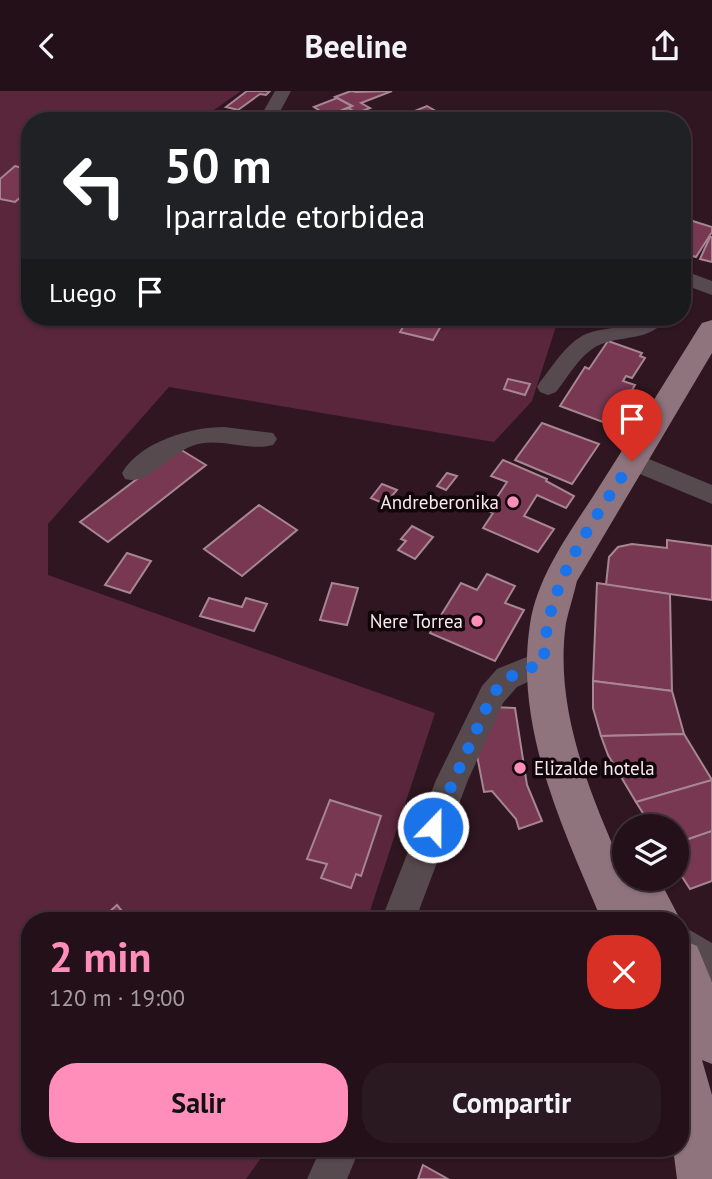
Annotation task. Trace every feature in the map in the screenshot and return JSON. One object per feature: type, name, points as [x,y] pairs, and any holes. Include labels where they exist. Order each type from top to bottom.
[{"type":"main road","points":[[649,912],[576,804],[553,731],[544,662],[547,622],[560,579],[712,329]]},
{"type":"main road","points":[[553,731],[612,838]]},
{"type":"main road","points":[[641,891],[651,912]]},
{"type":"main road","points":[[689,990],[701,1032],[697,1136],[703,1179]]},
{"type":"street","points":[[272,112],[283,91]]},
{"type":"street","points":[[691,282],[712,289]]},
{"type":"street","points":[[548,387],[586,344],[634,333],[644,326]]},
{"type":"street","points":[[134,473],[164,450],[186,438],[230,436],[265,439]]},
{"type":"street","points":[[632,461],[712,495]]},
{"type":"street","points":[[401,912],[452,781],[492,695],[507,678],[544,662]]},
{"type":"street","points":[[689,947],[712,964]]},
{"type":"street","points":[[701,1032],[703,1072],[712,1115]]},
{"type":"street","points":[[327,1179],[337,1157]]},
{"type":"street","points":[[709,1179],[712,1171]]},
{"type":"shaded area","points":[[0,91],[241,91],[214,110],[219,112],[21,112],[21,326],[556,326],[532,401],[494,442],[169,387],[48,524],[48,575],[435,713],[370,912],[21,912],[21,1157],[262,1157],[246,1179],[0,1179]]},
{"type":"building","points":[[247,91],[270,91],[266,95],[260,94],[238,110],[226,107]]},
{"type":"building","points":[[351,91],[392,91],[361,103],[370,108],[360,112],[348,108],[352,106],[335,97]]},
{"type":"building","points":[[337,98],[352,106],[338,112],[322,112],[314,107]]},
{"type":"building","points":[[427,106],[437,112],[412,112]]},
{"type":"building","points":[[348,108],[354,112],[338,112]]},
{"type":"building","points":[[15,166],[21,168],[21,197],[15,202],[0,199],[0,179]]},
{"type":"building","points":[[691,220],[712,227],[712,232],[696,257],[691,256]]},
{"type":"building","points":[[712,237],[712,262],[700,259]]},
{"type":"building","points":[[404,326],[441,326],[433,340],[400,332]]},
{"type":"building","points":[[608,341],[642,353],[640,356],[645,358],[632,378],[626,376],[623,381],[635,385],[611,425],[560,406],[585,367],[589,369]]},
{"type":"building","points":[[508,379],[530,384],[525,395],[504,389]]},
{"type":"building","points":[[542,423],[599,444],[572,484],[515,460]]},
{"type":"building","points":[[178,448],[206,465],[108,542],[80,522]]},
{"type":"building","name":"Andreberonika","points":[[503,460],[547,479],[546,481],[574,496],[566,508],[537,495],[524,516],[554,529],[538,552],[483,528],[493,513],[488,511],[507,482],[491,476]]},
{"type":"building","points":[[447,473],[457,476],[446,490],[437,486]]},
{"type":"building","points":[[382,484],[397,490],[385,504],[371,498]]},
{"type":"building","points":[[259,505],[297,530],[242,576],[204,549]]},
{"type":"building","points":[[412,526],[433,537],[415,559],[398,550],[406,541],[401,539]]},
{"type":"building","points":[[667,540],[712,546],[712,600],[606,585],[609,557],[618,547],[632,544],[667,548]]},
{"type":"building","points":[[127,553],[151,561],[130,593],[105,585]]},
{"type":"building","name":"Nere Torrea","points":[[487,574],[515,586],[505,603],[524,610],[495,661],[430,633],[461,583],[477,590]]},
{"type":"building","points":[[332,583],[358,588],[347,625],[320,620]]},
{"type":"building","points":[[597,583],[670,594],[672,691],[593,681]]},
{"type":"building","points":[[209,598],[242,607],[246,598],[267,604],[254,631],[200,616]]},
{"type":"building","points":[[593,681],[672,691],[684,734],[601,736],[593,708]]},
{"type":"building","points":[[493,707],[515,708],[527,785],[542,821],[519,829],[516,819],[492,791],[484,792],[475,745]]},
{"type":"building","points":[[684,734],[712,780],[636,802],[608,755],[601,736]]},
{"type":"building","points":[[712,780],[712,831],[689,839],[689,814],[644,814],[636,802]]},
{"type":"building","points":[[330,800],[381,816],[361,876],[356,874],[351,888],[321,878],[327,864],[307,859]]},
{"type":"building","points":[[712,831],[712,881],[690,889],[689,887],[689,839]]},
{"type":"building","points":[[117,905],[123,912],[109,912]]},
{"type":"building","points":[[423,1165],[448,1179],[418,1179]]},
{"type":"place","name":"Andreberonika","points":[[513,502]]},
{"type":"place","name":"Nere Torrea","points":[[477,621]]},
{"type":"place","name":"Elizalde hotela","points":[[520,768]]},
{"type":"route","points":[[433,827],[492,695],[507,678],[544,662],[547,622],[560,579],[632,461]]}]
